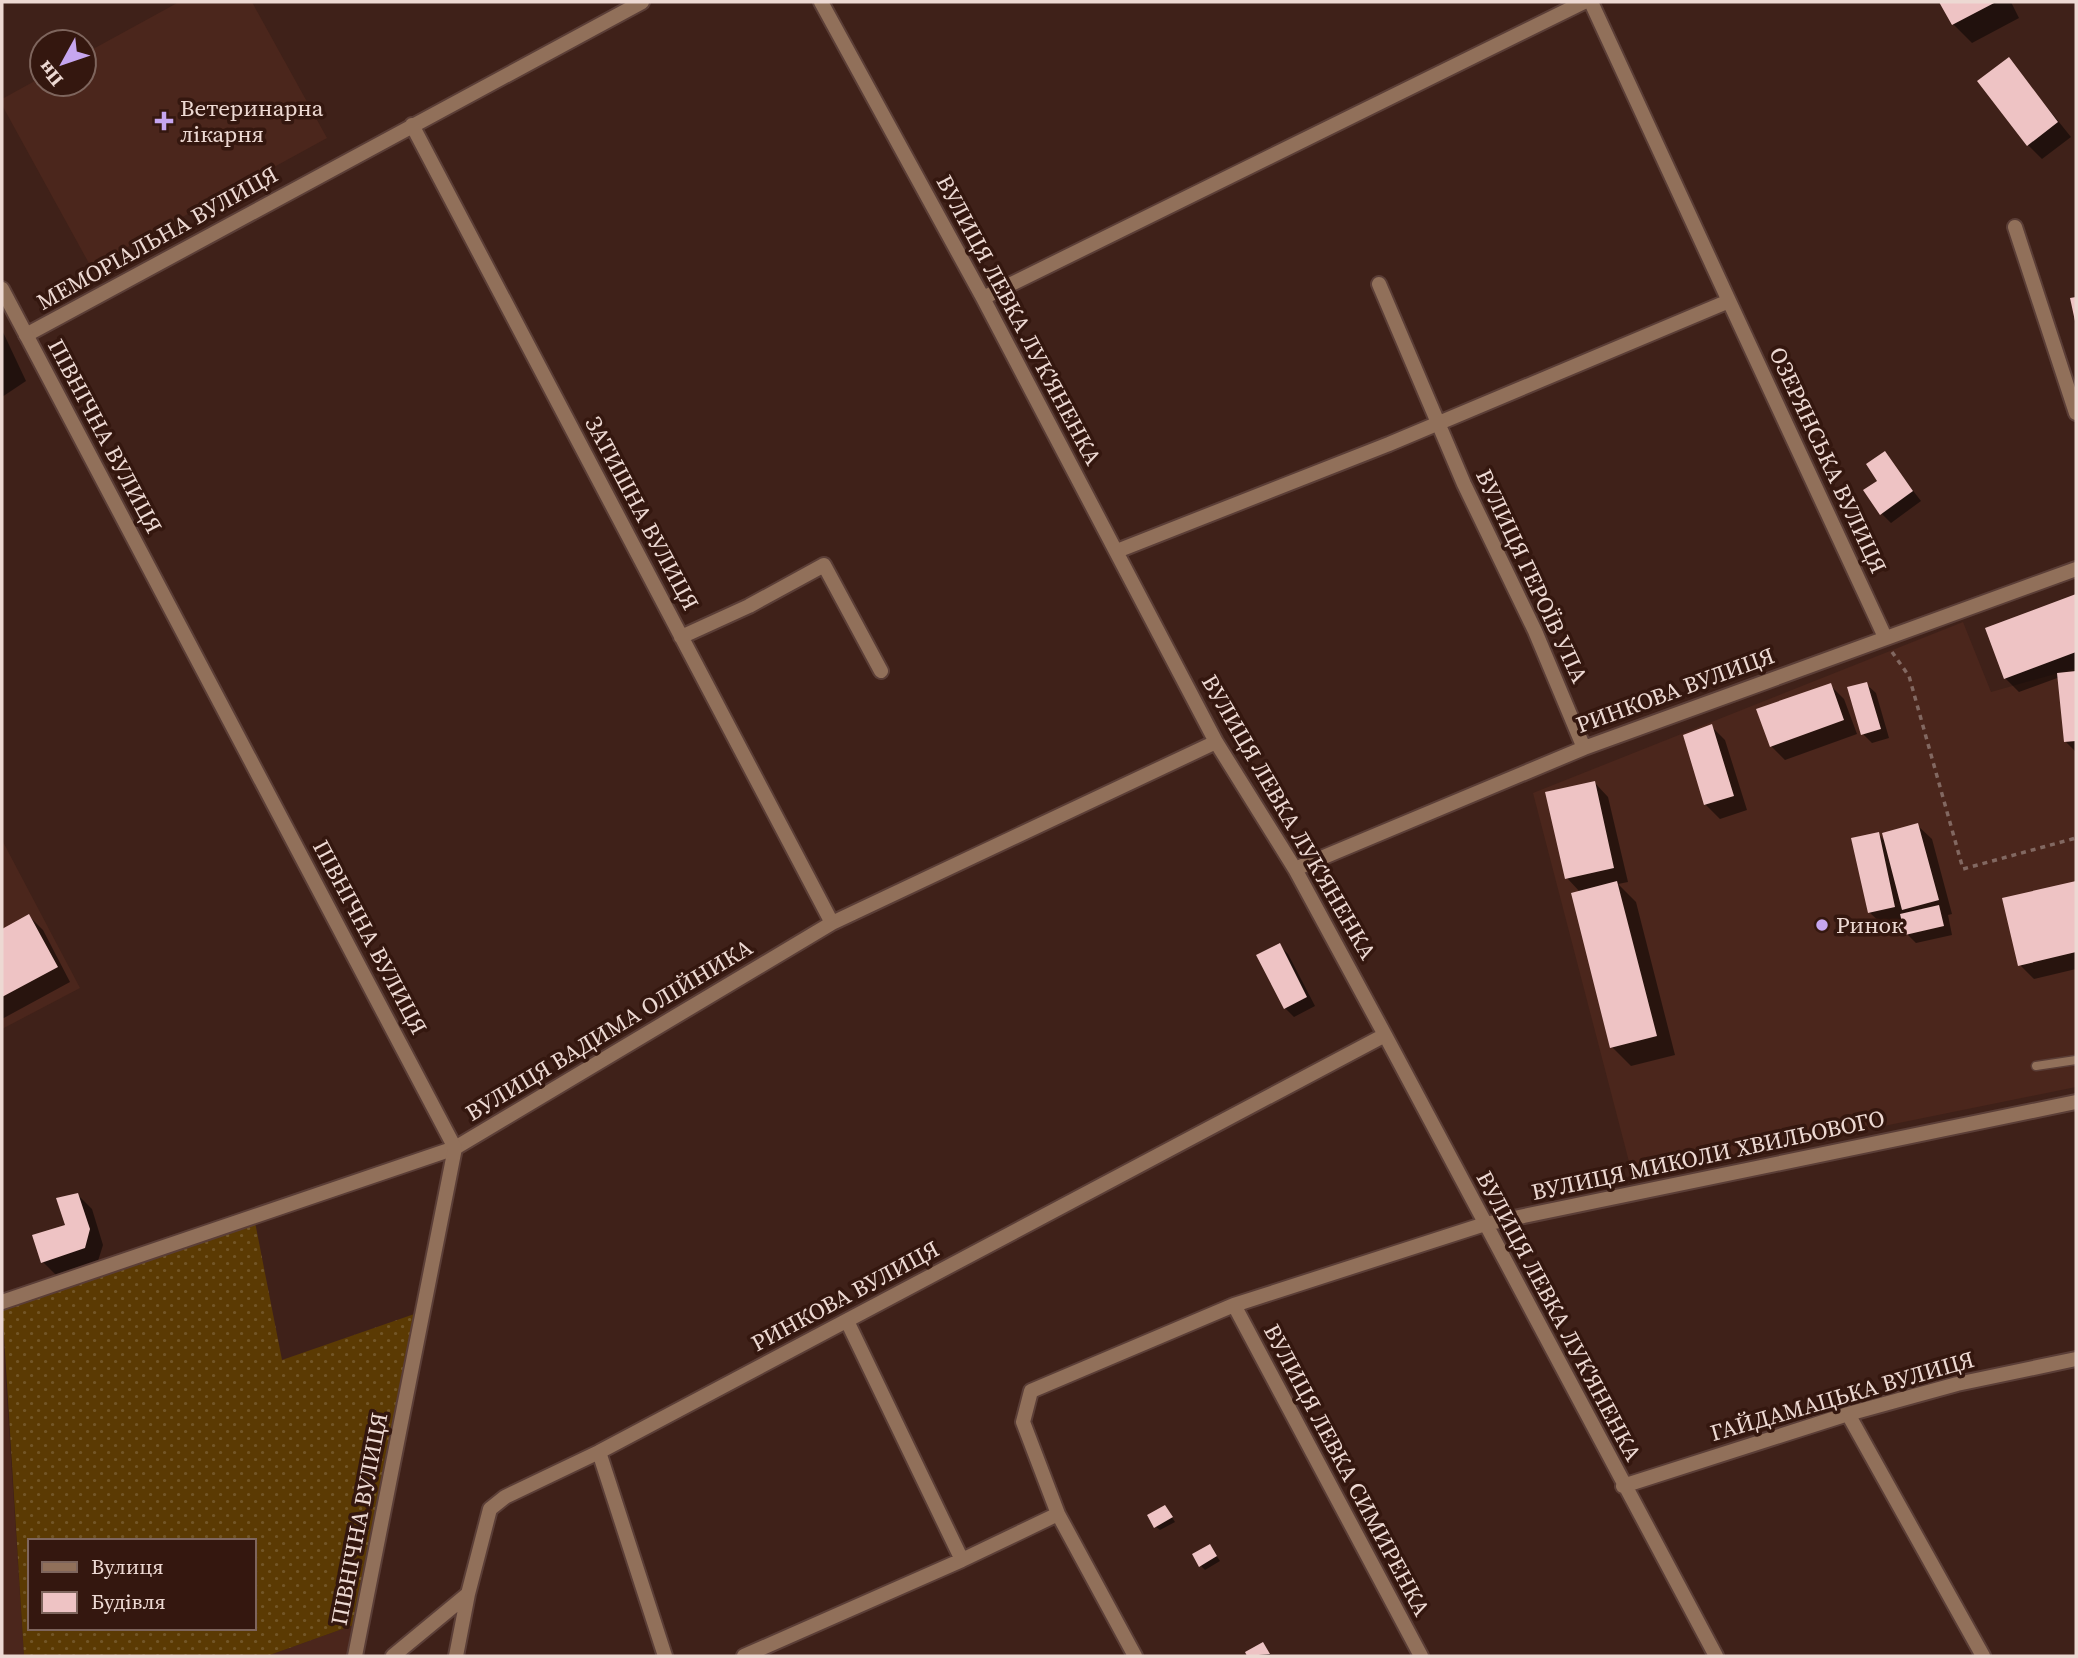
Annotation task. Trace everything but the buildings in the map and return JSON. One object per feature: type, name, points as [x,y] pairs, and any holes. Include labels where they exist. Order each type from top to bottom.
[{"type":"street","name":"МЕМОРІАЛЬНА ВУЛИЦЯ","points":[[26,335],[642,2]]},
{"type":"street","name":"ВУЛИЦЯ ЛЕВКА ЛУК'ЯНЕНКА","points":[[821,2],[1117,551],[1216,742],[1294,869],[1385,1035],[1623,1486],[1716,1656]]},
{"type":"street","points":[[982,299],[1584,2]]},
{"type":"street","name":"ОЗЕРЯНСЬКА ВУЛИЦЯ","points":[[1591,2],[1885,637]]},
{"type":"street","name":"ЗАТИШНА ВУЛИЦЯ","points":[[412,125],[832,923]]},
{"type":"street","points":[[2015,227],[2076,413]]},
{"type":"street","name":"ВУЛИЦЯ ГЕРОЇВ УПА","points":[[1379,284],[1464,484],[1535,631],[1584,748]]},
{"type":"street","name":"ПІВНІЧНА ВУЛИЦЯ","points":[[2,289],[455,1148],[355,1656]]},
{"type":"street","points":[[1117,551],[1440,423],[1729,301]]},
{"type":"street","points":[[681,637],[749,606],[824,565],[881,671]]},
{"type":"street","name":"РИНКОВА ВУЛИЦЯ","points":[[1294,869],[1584,748],[2076,569]]},
{"type":"street","name":"ВУЛИЦЯ ВАДИМА ОЛІЙНИКА","points":[[2,1302],[455,1148],[832,923],[1216,742]]},
{"type":"street","name":"РИНКОВА ВУЛИЦЯ","points":[[456,1656],[468,1594],[490,1509],[505,1497],[599,1452],[1385,1035]]},
{"type":"street","name":"ВУЛИЦЯ МИКОЛИ ХВИЛЬОВОГО","points":[[1058,1514],[1023,1422],[1031,1391],[1234,1305],[1485,1224],[2076,1102]]},
{"type":"street","name":"ВУЛИЦЯ ЛЕВКА СИМИРЕНКА","points":[[1234,1305],[1421,1656]]},
{"type":"street","points":[[847,1321],[962,1560]]},
{"type":"street","name":"ГАЙДАМАЦЬКА ВУЛИЦЯ","points":[[1623,1486],[1848,1414],[1957,1384],[2076,1359]]},
{"type":"street","points":[[1848,1414],[1983,1656]]},
{"type":"street","points":[[599,1452],[665,1656]]},
{"type":"street","points":[[744,1656],[962,1560],[1058,1514],[1135,1656]]},
{"type":"street","points":[[393,1656],[468,1594]]},
{"type":"lane","points":[[2036,1066],[2076,1060]]},
{"type":"path","points":[[1885,637],[1909,676],[1963,869],[2076,838]]},
{"type":"shaded area","name":"Ветеринарна лікарня","points":[[179,2],[252,2],[327,138],[91,267],[2,105],[2,99],[28,85],[28,98],[98,98],[98,46]]},
{"type":"shaded area","name":"Ринок","points":[[1963,622],[1991,692],[2076,668],[2076,1087],[1633,1177],[1533,793]]},
{"type":"shaded area","points":[[2,840],[80,988],[2,1029]]},
{"type":"shaded area","points":[[254,1217],[282,1360],[423,1311],[362,1622],[267,1656],[24,1656],[2,1304]]},
{"type":"shaded area","points":[[2,1322],[24,1656],[2,1656]]},
{"type":"shaded area","points":[[362,1622],[355,1656],[267,1656]]},
{"type":"place","name":"Ветеринарна лікарня","points":[[164,121]]},
{"type":"place","name":"Ринок","points":[[1822,925]]}]
